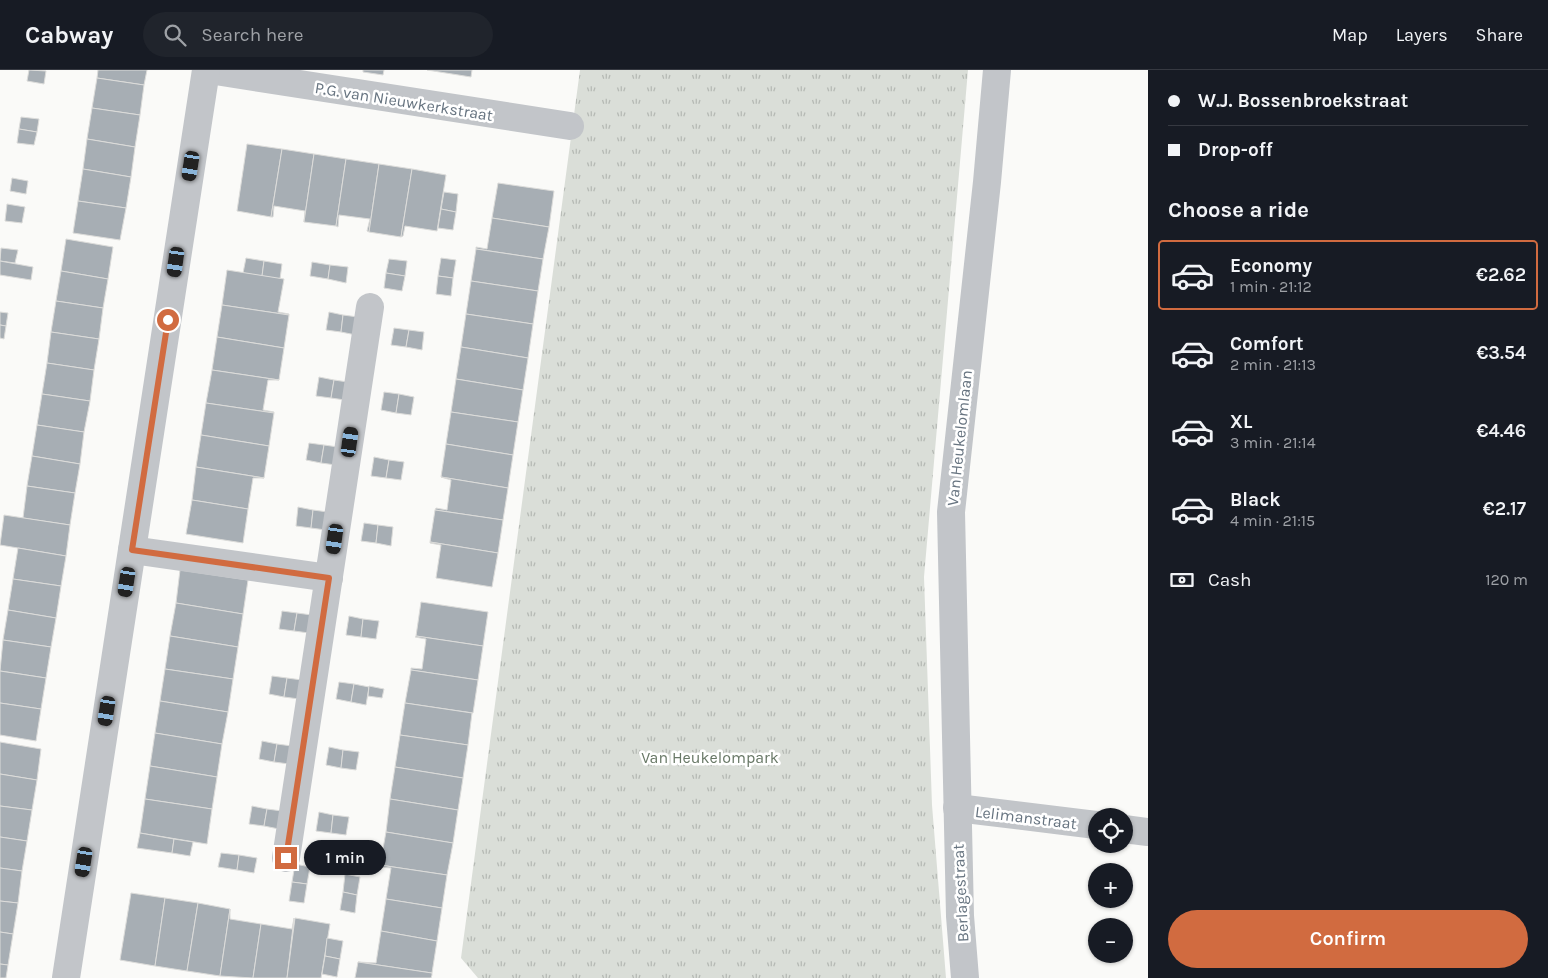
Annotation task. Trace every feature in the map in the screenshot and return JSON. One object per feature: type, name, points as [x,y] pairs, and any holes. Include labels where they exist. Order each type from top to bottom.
[{"type":"street","name":"P.G. van Nieuwkerkstraat","points":[[207,70],[570,126]]},
{"type":"street","points":[[66,978],[207,70]]},
{"type":"street","name":"Van Heukelomlaan","points":[[956,808],[951,512],[986,192],[997,70]]},
{"type":"street","points":[[286,858],[370,307]]},
{"type":"street","points":[[132,550],[329,578]]},
{"type":"street","name":"Lelimanstraat","points":[[956,808],[1088,825]]},
{"type":"street","name":"Berlagestraat","points":[[956,808],[960,916],[965,978]]},
{"type":"street","points":[[1133,830],[1148,832]]},
{"type":"green space","name":"Van Heukelompark","points":[[580,70],[968,70],[924,577],[932,805],[946,978],[478,978],[461,958]]},
{"type":"building","points":[[29,70],[46,71],[44,84],[27,81]]},
{"type":"building","points":[[98,70],[147,70],[144,85],[97,78]]},
{"type":"building","points":[[363,70],[384,70],[383,75],[363,72]]},
{"type":"building","points":[[427,70],[472,70],[471,77]]},
{"type":"building","points":[[97,78],[144,85],[140,115],[92,108]]},
{"type":"building","points":[[92,108],[140,115],[135,147],[87,139]]},
{"type":"building","points":[[21,117],[39,119],[37,132],[19,129]]},
{"type":"building","points":[[19,129],[37,132],[34,145],[17,143]]},
{"type":"building","points":[[87,139],[135,147],[131,177],[83,169]]},
{"type":"building","points":[[247,144],[282,149],[271,217],[237,211]]},
{"type":"building","points":[[282,149],[314,154],[304,222],[305,211],[274,206],[273,217],[271,217]]},
{"type":"building","points":[[314,154],[346,159],[336,226],[304,222]]},
{"type":"building","points":[[346,159],[379,164],[369,232],[367,231],[370,219],[339,215],[338,227],[336,226]]},
{"type":"building","points":[[379,164],[412,169],[401,237],[369,232]]},
{"type":"building","points":[[83,169],[131,177],[126,208],[78,201]]},
{"type":"building","points":[[412,169],[446,175],[437,231],[405,226],[403,236],[401,237]]},
{"type":"building","points":[[12,178],[28,181],[26,194],[10,191]]},
{"type":"building","points":[[498,183],[554,191],[549,227],[492,218]]},
{"type":"building","points":[[444,192],[458,194],[456,212],[441,209]]},
{"type":"building","points":[[78,201],[126,208],[120,240],[73,233]]},
{"type":"building","points":[[7,204],[25,207],[22,223],[5,221]]},
{"type":"building","points":[[441,209],[456,212],[453,230],[438,228]]},
{"type":"building","points":[[492,218],[549,227],[543,259],[476,249],[476,247],[487,249]]},
{"type":"building","points":[[66,239],[113,247],[108,279],[61,271]]},
{"type":"building","points":[[1,248],[18,250],[15,263],[0,261]]},
{"type":"building","points":[[476,249],[543,259],[538,291],[471,281]]},
{"type":"building","points":[[246,258],[264,261],[262,276],[243,273]]},
{"type":"building","points":[[441,258],[456,260],[453,278],[438,276]]},
{"type":"building","points":[[389,259],[407,261],[405,276],[386,273]]},
{"type":"building","points":[[0,261],[33,267],[31,280],[0,275]]},
{"type":"building","points":[[264,261],[282,264],[280,279],[262,276]]},
{"type":"building","points":[[312,262],[330,265],[328,279],[310,276]]},
{"type":"building","points":[[330,265],[348,267],[346,283],[328,279]]},
{"type":"building","points":[[227,270],[284,279],[278,312],[289,315],[222,305]]},
{"type":"building","points":[[61,271],[108,279],[103,308],[56,301]]},
{"type":"building","points":[[386,273],[405,276],[402,291],[384,288]]},
{"type":"building","points":[[438,276],[453,278],[451,296],[436,294]]},
{"type":"building","points":[[471,281],[538,291],[533,324],[466,314]]},
{"type":"building","points":[[56,301],[103,308],[99,339],[51,332]]},
{"type":"building","points":[[222,305],[289,315],[284,348],[217,337]]},
{"type":"building","points":[[0,312],[8,313],[6,326],[0,325]]},
{"type":"building","points":[[329,312],[343,315],[341,332],[326,330]]},
{"type":"building","points":[[466,314],[533,324],[528,358],[461,347]]},
{"type":"building","points":[[343,315],[358,317],[356,335],[341,332]]},
{"type":"building","points":[[0,325],[6,326],[4,339],[0,338]]},
{"type":"building","points":[[394,328],[409,330],[406,347],[391,345]]},
{"type":"building","points":[[409,330],[424,332],[422,350],[406,347]]},
{"type":"building","points":[[51,332],[99,339],[94,370],[47,363]]},
{"type":"building","points":[[217,337],[284,348],[279,380],[212,370]]},
{"type":"building","points":[[461,347],[528,358],[523,390],[456,379]]},
{"type":"building","points":[[47,363],[94,370],[90,401],[42,394]]},
{"type":"building","points":[[212,370],[279,380],[268,380],[263,410],[274,413],[206,403]]},
{"type":"building","points":[[319,377],[334,380],[331,398],[316,396]]},
{"type":"building","points":[[456,379],[523,390],[518,422],[451,412]]},
{"type":"building","points":[[334,380],[348,382],[345,400],[331,398]]},
{"type":"building","points":[[384,392],[399,394],[396,413],[381,410]]},
{"type":"building","points":[[42,394],[90,401],[84,432],[37,425]]},
{"type":"building","points":[[399,394],[414,397],[411,415],[396,413]]},
{"type":"building","points":[[206,403],[274,413],[269,446],[201,435]]},
{"type":"building","points":[[451,412],[518,422],[513,455],[446,444]]},
{"type":"building","points":[[37,425],[84,432],[80,464],[32,456]]},
{"type":"building","points":[[201,435],[269,446],[264,478],[196,467]]},
{"type":"building","points":[[309,443],[324,445],[321,463],[306,460]]},
{"type":"building","points":[[446,444],[513,455],[508,488],[441,477]]},
{"type":"building","points":[[324,445],[338,447],[336,465],[321,463]]},
{"type":"building","points":[[32,456],[80,464],[75,493],[27,486]]},
{"type":"building","points":[[374,457],[389,460],[386,478],[371,476]]},
{"type":"building","points":[[389,460],[404,462],[401,480],[386,478]]},
{"type":"building","points":[[196,467],[264,478],[253,478],[248,509],[192,500]]},
{"type":"building","points":[[441,477],[508,488],[503,520],[435,510],[436,508],[447,510],[451,480]]},
{"type":"building","points":[[27,486],[75,493],[70,525],[23,518]]},
{"type":"building","points":[[192,500],[248,509],[243,543],[186,534]]},
{"type":"building","points":[[298,507],[313,510],[311,528],[296,526]]},
{"type":"building","points":[[313,510],[328,512],[326,530],[311,528]]},
{"type":"building","points":[[435,510],[503,520],[498,553],[430,542]]},
{"type":"building","points":[[4,515],[70,525],[66,556],[0,545]]},
{"type":"building","points":[[364,523],[378,525],[376,543],[361,541]]},
{"type":"building","points":[[378,525],[393,527],[391,546],[376,543]]},
{"type":"building","points":[[430,542],[498,553],[492,587],[436,578],[441,545]]},
{"type":"building","points":[[18,548],[66,556],[61,586],[13,579]]},
{"type":"building","points":[[180,570],[248,580],[243,614],[176,603]]},
{"type":"building","points":[[13,579],[61,586],[56,618],[8,610]]},
{"type":"building","points":[[421,602],[488,612],[483,646],[416,636]]},
{"type":"building","points":[[176,603],[243,614],[238,647],[170,636]]},
{"type":"building","points":[[8,610],[56,618],[51,647],[3,640]]},
{"type":"building","points":[[282,611],[297,613],[294,631],[279,629]]},
{"type":"building","points":[[297,613],[312,615],[309,633],[294,631]]},
{"type":"building","points":[[349,616],[363,619],[361,637],[346,635]]},
{"type":"building","points":[[363,619],[379,621],[376,639],[361,637]]},
{"type":"building","points":[[170,636],[238,647],[233,679],[165,669]]},
{"type":"building","points":[[416,636],[483,646],[478,680],[411,670],[411,668],[422,669],[426,639]]},
{"type":"building","points":[[3,640],[51,647],[46,678],[0,671]]},
{"type":"building","points":[[165,669],[233,679],[228,712],[160,701]]},
{"type":"building","points":[[411,670],[478,680],[473,713],[405,703]]},
{"type":"building","points":[[0,671],[46,678],[41,709],[0,703]]},
{"type":"building","points":[[272,676],[287,678],[284,697],[269,694]]},
{"type":"building","points":[[287,678],[302,680],[299,699],[284,697]]},
{"type":"building","points":[[339,682],[354,684],[351,702],[336,699]]},
{"type":"building","points":[[354,684],[369,687],[366,705],[351,702]]},
{"type":"building","points":[[369,686],[384,689],[382,698],[368,696]]},
{"type":"building","points":[[160,701],[228,712],[222,744],[155,733]]},
{"type":"building","points":[[0,703],[41,709],[36,741],[0,735]]},
{"type":"building","points":[[405,703],[472,713],[468,745],[400,735]]},
{"type":"building","points":[[155,733],[222,744],[217,777],[150,766]]},
{"type":"building","points":[[400,735],[468,745],[463,778],[395,767]]},
{"type":"building","points":[[262,741],[277,744],[274,762],[259,759]]},
{"type":"building","points":[[0,742],[41,749],[37,780],[0,774]]},
{"type":"building","points":[[277,744],[292,746],[289,764],[274,762]]},
{"type":"building","points":[[329,747],[343,750],[341,768],[326,765]]},
{"type":"building","points":[[343,750],[359,752],[356,770],[341,768]]},
{"type":"building","points":[[150,766],[217,777],[212,809],[145,799]]},
{"type":"building","points":[[395,767],[463,778],[458,810],[390,799]]},
{"type":"building","points":[[0,774],[37,780],[32,810],[0,806]]},
{"type":"building","points":[[145,799],[212,809],[207,844],[140,833]]},
{"type":"building","points":[[390,799],[458,810],[453,843],[386,832]]},
{"type":"building","points":[[0,806],[32,810],[27,841],[0,837]]},
{"type":"building","points":[[252,806],[267,809],[264,826],[249,824]]},
{"type":"building","points":[[267,809],[282,811],[279,829],[264,826]]},
{"type":"building","points":[[319,812],[333,815],[331,833],[316,831]]},
{"type":"building","points":[[333,815],[349,817],[346,835],[331,833]]},
{"type":"building","points":[[386,832],[453,843],[447,875],[380,865]]},
{"type":"building","points":[[140,833],[174,839],[172,853],[137,848]]},
{"type":"building","points":[[0,837],[27,841],[22,871],[0,868]]},
{"type":"building","points":[[174,839],[193,842],[190,856],[172,853]]},
{"type":"building","points":[[221,853],[239,855],[237,870],[218,867]]},
{"type":"building","points":[[239,855],[257,858],[254,873],[237,870]]},
{"type":"building","points":[[295,864],[310,867],[307,884],[292,882]]},
{"type":"building","points":[[380,865],[447,875],[442,908],[386,899],[391,868],[380,867]]},
{"type":"building","points":[[0,868],[22,871],[18,903],[0,901]]},
{"type":"building","points":[[345,874],[360,877],[357,895],[343,892]]},
{"type":"building","points":[[292,882],[307,884],[304,903],[289,901]]},
{"type":"building","points":[[343,892],[357,895],[355,913],[340,910]]},
{"type":"building","points":[[131,893],[165,898],[155,966],[120,960]]},
{"type":"building","points":[[165,898],[198,903],[187,971],[155,966]]},
{"type":"building","points":[[386,899],[442,908],[437,941],[381,931]]},
{"type":"building","points":[[0,901],[18,903],[13,934],[0,932]]},
{"type":"building","points":[[198,903],[230,909],[220,976],[187,971]]},
{"type":"building","points":[[230,909],[230,919],[261,924],[253,978],[220,976]]},
{"type":"building","points":[[294,918],[287,978],[253,978],[261,924],[292,929]]},
{"type":"building","points":[[295,918],[330,924],[321,978],[287,978]]},
{"type":"building","points":[[381,931],[437,941],[432,973],[358,962],[376,963]]},
{"type":"building","points":[[0,932],[13,934],[8,965],[0,964]]},
{"type":"building","points":[[327,938],[343,941],[340,959],[325,956]]},
{"type":"building","points":[[325,956],[340,959],[337,977],[322,974]]},
{"type":"building","points":[[358,962],[432,973],[432,975],[431,978],[355,978]]},
{"type":"building","points":[[0,964],[8,965],[6,978],[0,978]]},
{"type":"route","points":[[168,320],[132,550],[329,578],[286,858]]}]
